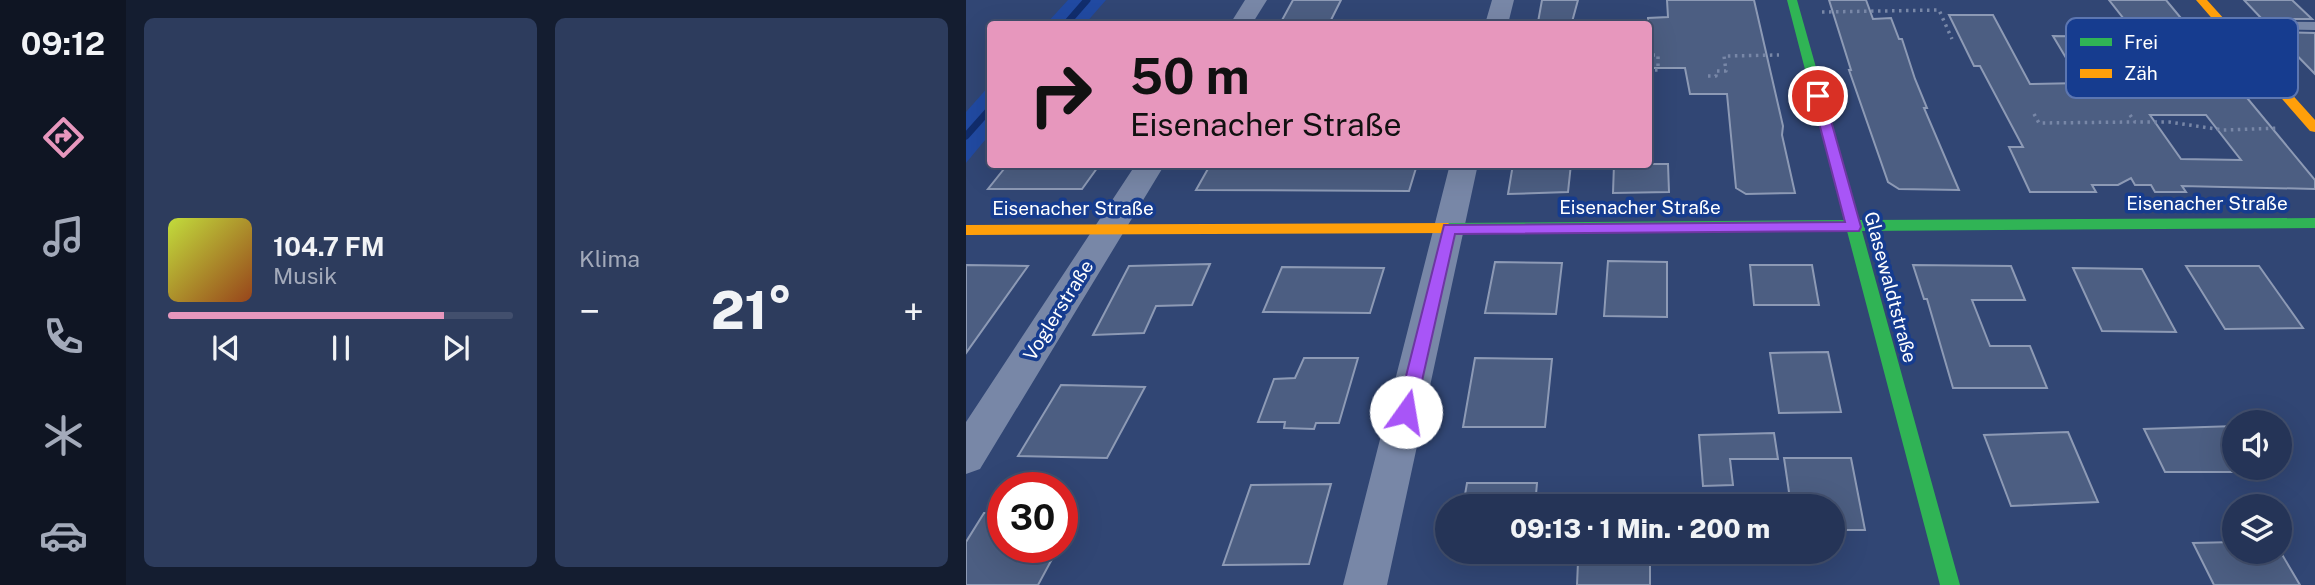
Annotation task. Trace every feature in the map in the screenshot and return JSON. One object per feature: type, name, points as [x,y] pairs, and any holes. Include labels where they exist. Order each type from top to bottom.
[{"type":"street","points":[[1243,21],[1256,0]]},
{"type":"street","points":[[1498,21],[1503,0]]},
{"type":"street","name":"Glasewaldtstraße","points":[[1792,0],[1950,585]]},
{"type":"street","points":[[2201,0],[2217,18]]},
{"type":"street","points":[[2288,98],[2315,128]]},
{"type":"street","name":"Voglerstraße","points":[[966,456],[1148,168]]},
{"type":"street","points":[[1365,585],[1463,168]]},
{"type":"street","name":"Eisenacher Straße","points":[[966,230],[2315,223]]},
{"type":"path","points":[[1821,12],[1939,10],[1952,39]]},
{"type":"path","points":[[1652,70],[1658,70],[1658,55],[1654,55]]},
{"type":"path","points":[[1708,76],[1716,76],[1716,71],[1728,71],[1724,56],[1787,55]]},
{"type":"path","points":[[2034,114],[2039,123],[2169,122],[2223,130],[2286,128]]},
{"type":"path","points":[[2130,115],[2135,122]]},
{"type":"shaded area","points":[[1068,0],[1106,0],[1088,21],[1049,21]]},
{"type":"shaded area","points":[[987,88],[987,138],[966,163],[966,112]]},
{"type":"building","points":[[1293,0],[1341,0],[1330,21],[1282,21]]},
{"type":"building","points":[[1542,0],[1578,0],[1572,21],[1538,21]]},
{"type":"building","points":[[1667,0],[1754,0],[1783,126],[1782,135],[1795,193],[1746,194],[1736,188],[1727,94],[1690,94],[1685,68],[1652,68],[1652,21],[1648,21],[1648,18],[1668,17]]},
{"type":"building","points":[[1829,0],[1866,0],[1873,19],[1891,18],[1899,39],[1902,39],[1927,108],[1924,108],[1959,190],[1899,189],[1888,182],[1849,70]]},
{"type":"building","points":[[2109,0],[2166,0],[2181,18],[2123,18]]},
{"type":"building","points":[[2244,0],[2292,0],[2312,19],[2298,18],[2261,18]]},
{"type":"building","points":[[1949,15],[1993,15],[2030,84],[2066,83],[2066,98],[2247,98],[2315,180],[2315,189],[2182,186],[2186,192],[2155,192],[2151,185],[2135,185],[2131,178],[2118,185],[2092,185],[2096,192],[2030,192],[2009,147],[2023,147],[1980,66],[1974,66]],"holes":[[[2150,115],[2206,115],[2241,160],[2181,159]]]},
{"type":"building","points":[[2298,33],[2315,33],[2315,74],[2298,57]]},
{"type":"building","points":[[2053,36],[2066,36],[2066,58]]},
{"type":"building","points":[[1652,164],[1668,164],[1669,192],[1613,193],[1614,168],[1652,168]]},
{"type":"building","points":[[1005,168],[1097,168],[1082,189],[988,189]]},
{"type":"building","points":[[1208,168],[1416,168],[1409,191],[1196,190]]},
{"type":"building","points":[[1512,168],[1571,168],[1568,192],[1508,194]]},
{"type":"building","points":[[1608,261],[1667,262],[1667,317],[1604,316]]},
{"type":"building","points":[[1495,262],[1562,263],[1556,314],[1485,313]]},
{"type":"building","points":[[1210,264],[1192,305],[1156,306],[1144,333],[1093,335],[1129,266]]},
{"type":"building","points":[[966,265],[1028,266],[966,353]]},
{"type":"building","points":[[1750,265],[1812,265],[1819,305],[1754,305]]},
{"type":"building","points":[[1913,265],[2011,266],[2025,300],[1972,300],[1990,346],[2030,346],[2047,388],[1953,388],[1927,299],[1924,299]]},
{"type":"building","points":[[2186,266],[2259,266],[2303,328],[2225,329]]},
{"type":"building","points":[[1282,267],[1384,268],[1370,313],[1263,312]]},
{"type":"building","points":[[2073,268],[2142,269],[2176,332],[2102,331]]},
{"type":"building","points":[[1828,352],[1841,412],[1779,413],[1770,353]]},
{"type":"building","points":[[1304,358],[1358,358],[1339,423],[1316,423],[1314,429],[1284,428],[1285,422],[1258,422],[1274,379],[1295,378]]},
{"type":"building","points":[[1475,358],[1552,359],[1545,427],[1463,427]]},
{"type":"building","points":[[1061,385],[1145,387],[1107,458],[1018,456]]},
{"type":"building","points":[[2222,426],[2222,472],[2165,472],[2144,429]]},
{"type":"building","points":[[2068,432],[2098,502],[2011,506],[1984,435]]},
{"type":"building","points":[[1774,433],[1778,459],[1730,459],[1733,485],[1703,486],[1699,435]]},
{"type":"building","points":[[1784,458],[1851,458],[1865,530],[1845,530],[1845,494],[1789,494]]},
{"type":"building","points":[[1467,483],[1537,483],[1536,494],[1465,494]]},
{"type":"building","points":[[1331,484],[1309,564],[1223,565],[1251,485]]},
{"type":"building","points":[[984,513],[987,513],[987,563],[1050,563],[1038,585],[966,585],[966,542]]},
{"type":"building","points":[[2222,542],[2222,564],[2288,564],[2300,585],[2214,585],[2193,543]]},
{"type":"building","points":[[1578,564],[1650,564],[1650,585],[1577,585]]},
{"type":"waterway","points":[[1069,21],[1087,0]]},
{"type":"waterway","points":[[966,136],[987,112]]},
{"type":"traffic: fast","points":[[1792,0],[1950,585]]},
{"type":"traffic: fast","points":[[1448,228],[2315,223]]},
{"type":"traffic: slow","points":[[2201,0],[2217,18]]},
{"type":"traffic: slow","points":[[2288,98],[2315,128]]},
{"type":"traffic: slow","points":[[966,230],[1448,228]]},
{"type":"route","points":[[1406,412],[1449,229],[1853,227],[1818,96]]}]
